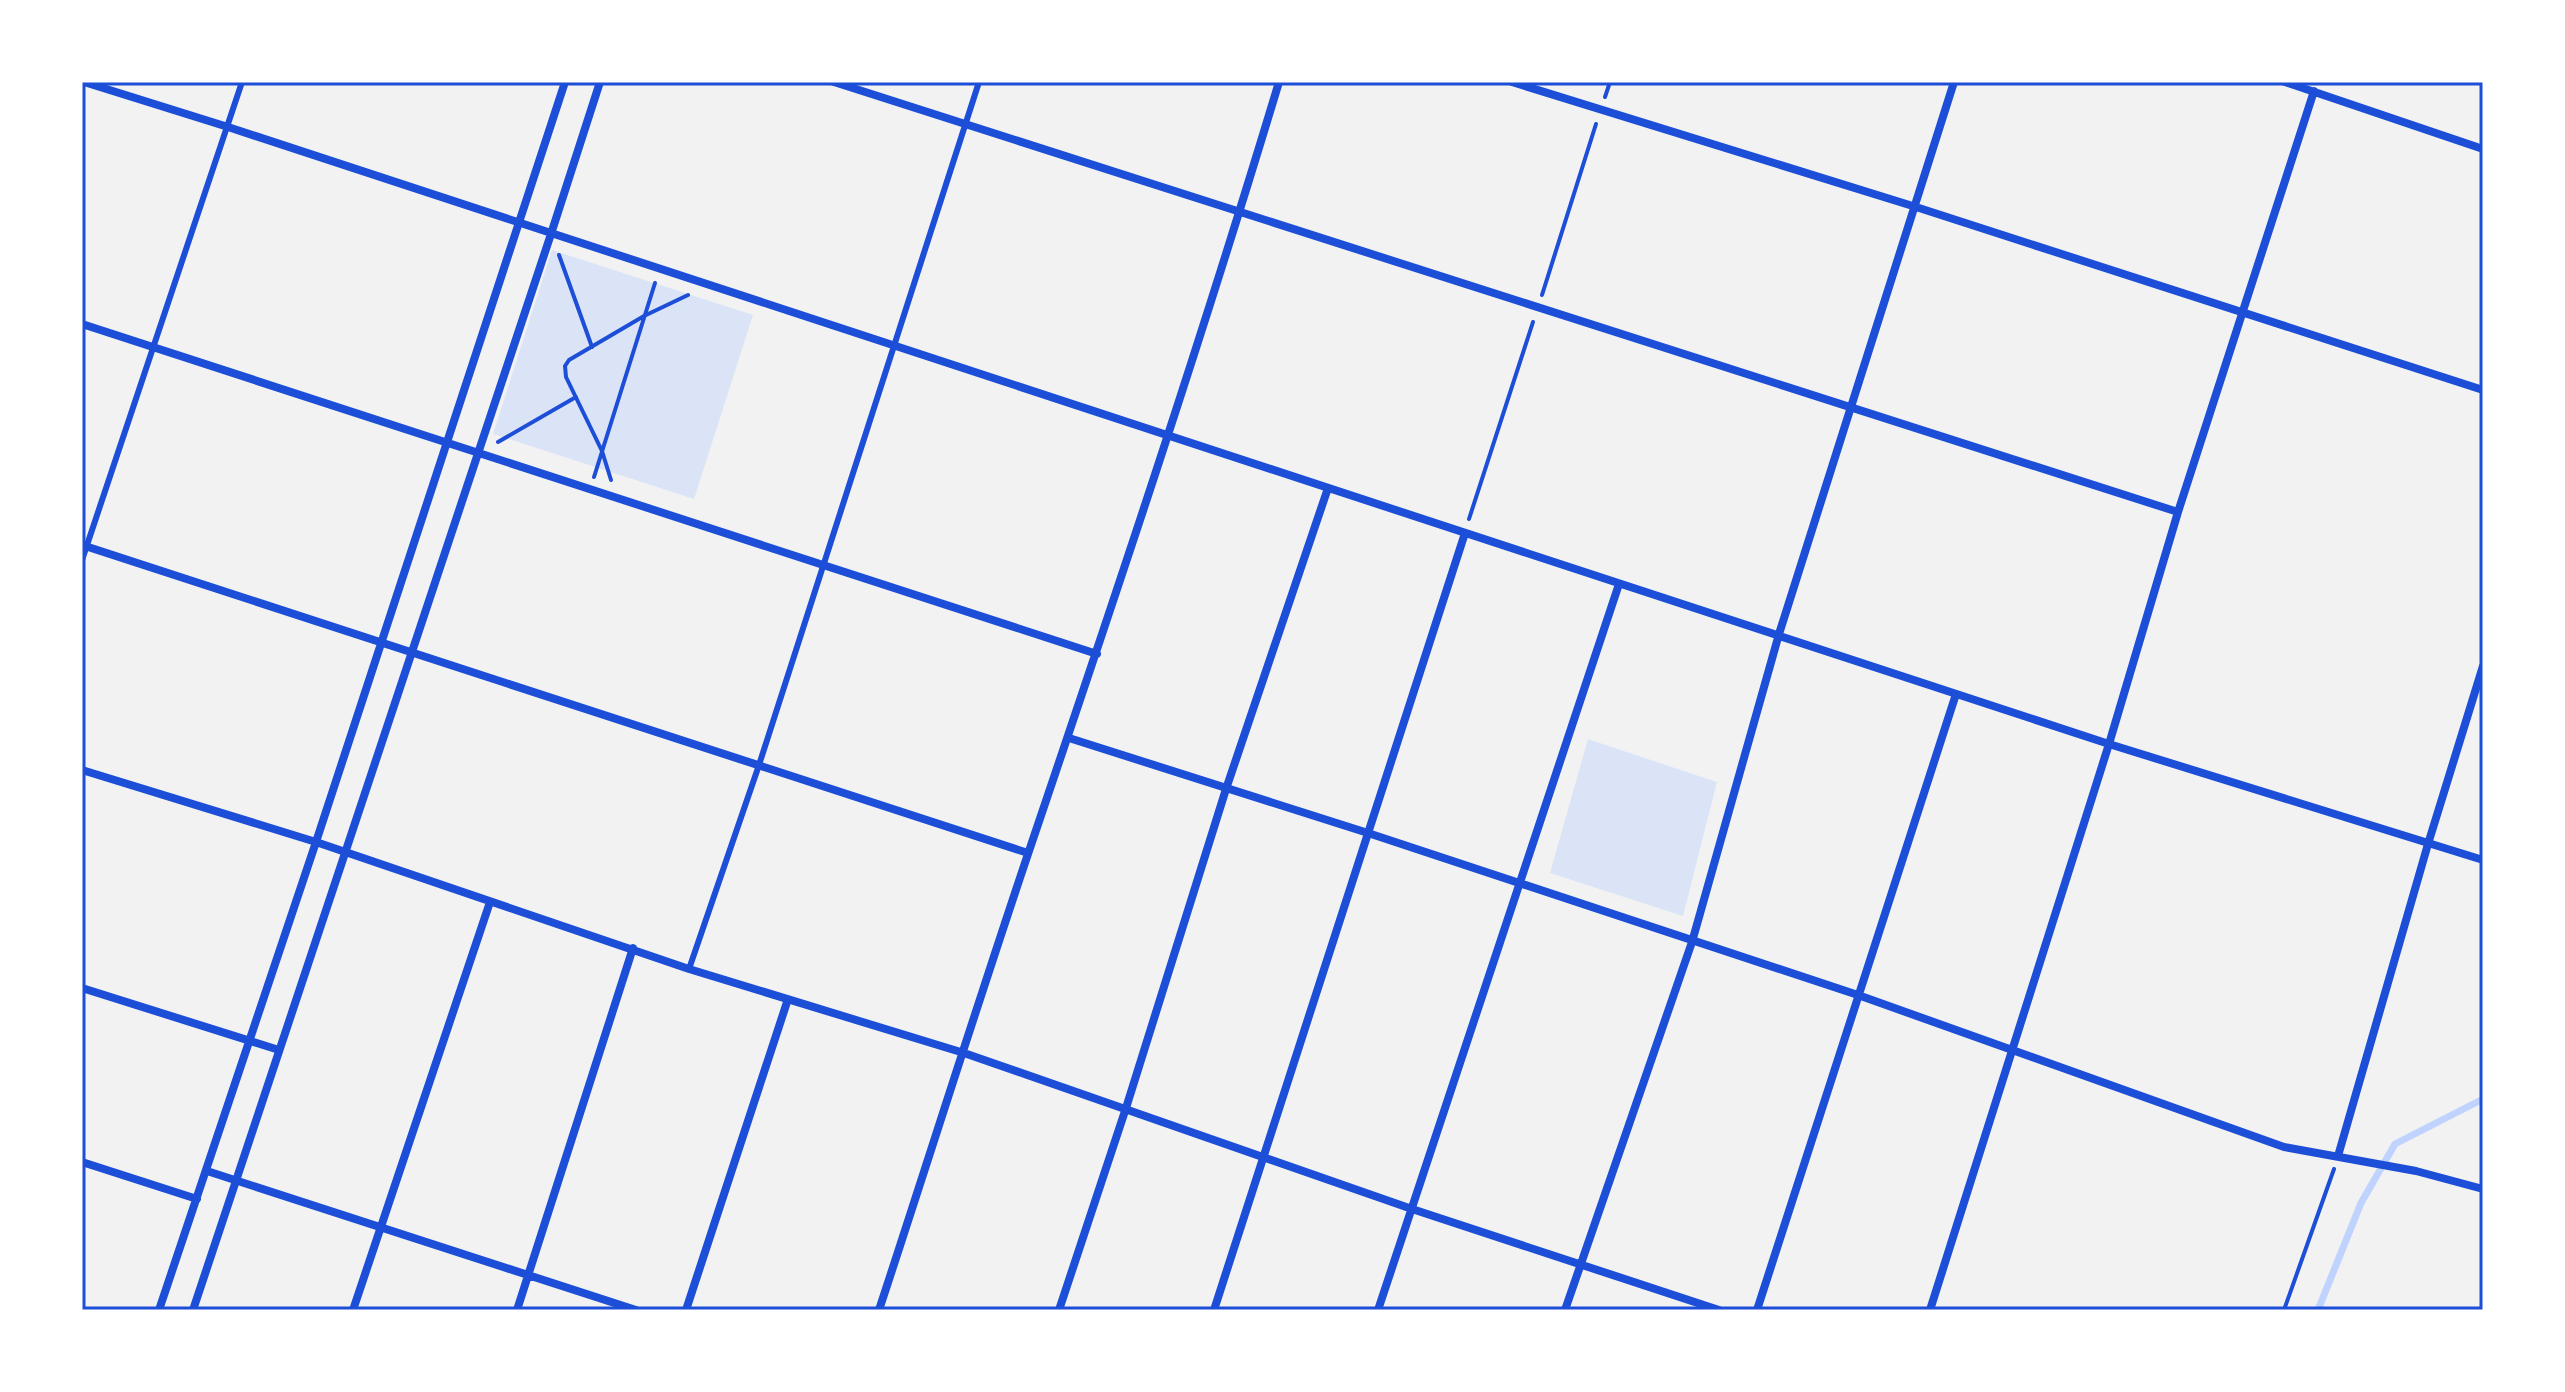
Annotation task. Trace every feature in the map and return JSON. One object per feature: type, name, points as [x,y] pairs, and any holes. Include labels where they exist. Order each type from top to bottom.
[{"type":"street","points":[[84,82],[2109,744],[2483,860]]},
{"type":"street","points":[[159,1310],[565,82]]},
{"type":"street","points":[[193,1310],[600,82]]},
{"type":"street","points":[[834,82],[2178,512]]},
{"type":"street","points":[[879,1310],[1028,853],[1097,654],[1279,82]]},
{"type":"street","points":[[1512,82],[1916,207],[2483,390]]},
{"type":"street","points":[[1565,1310],[1692,942],[1779,634],[1954,82]]},
{"type":"street","points":[[2285,82],[2483,149]]},
{"type":"street","points":[[1930,1310],[2109,744],[2178,512],[2314,91]]},
{"type":"street","points":[[82,324],[1097,654]]},
{"type":"street","points":[[1059,1310],[1226,789],[1328,488]]},
{"type":"street","points":[[1214,1310],[1465,533]]},
{"type":"street","points":[[84,545],[1028,853]]},
{"type":"street","points":[[1378,1310],[1619,584]]},
{"type":"street","points":[[2338,1156],[2483,666]]},
{"type":"street","points":[[1757,1310],[1956,694]]},
{"type":"street","points":[[1069,738],[1858,995],[2284,1147],[2416,1171],[2483,1189]]},
{"type":"street","points":[[82,770],[316,842],[689,969],[964,1053],[1579,1266],[1719,1310]]},
{"type":"street","points":[[353,1310],[490,902]]},
{"type":"street","points":[[517,1310],[633,948]]},
{"type":"street","points":[[82,988],[279,1050]]},
{"type":"street","points":[[686,1310],[788,999]]},
{"type":"street","points":[[82,1162],[197,1199]]},
{"type":"street","points":[[207,1171],[636,1310]]},
{"type":"lane","points":[[82,560],[84,545],[154,348],[242,82]]},
{"type":"lane","points":[[689,969],[759,765],[979,82]]},
{"type":"path","points":[[551,234],[592,347]]},
{"type":"path","points":[[589,489],[660,269]]},
{"type":"path","points":[[616,498],[602,451],[566,377],[565,366],[569,360],[644,316],[708,285]]},
{"type":"path","points":[[478,453],[576,397]]},
{"type":"path","points":[[2284,1310],[2338,1156]]},
{"type":"shaded area","points":[[552,250],[753,315],[694,499],[493,434]]},
{"type":"shaded area","points":[[1588,739],[1717,782],[1683,916],[1550,873]]},
{"type":"waterway","points":[[2318,1310],[2361,1203],[2395,1144],[2483,1099]]}]
